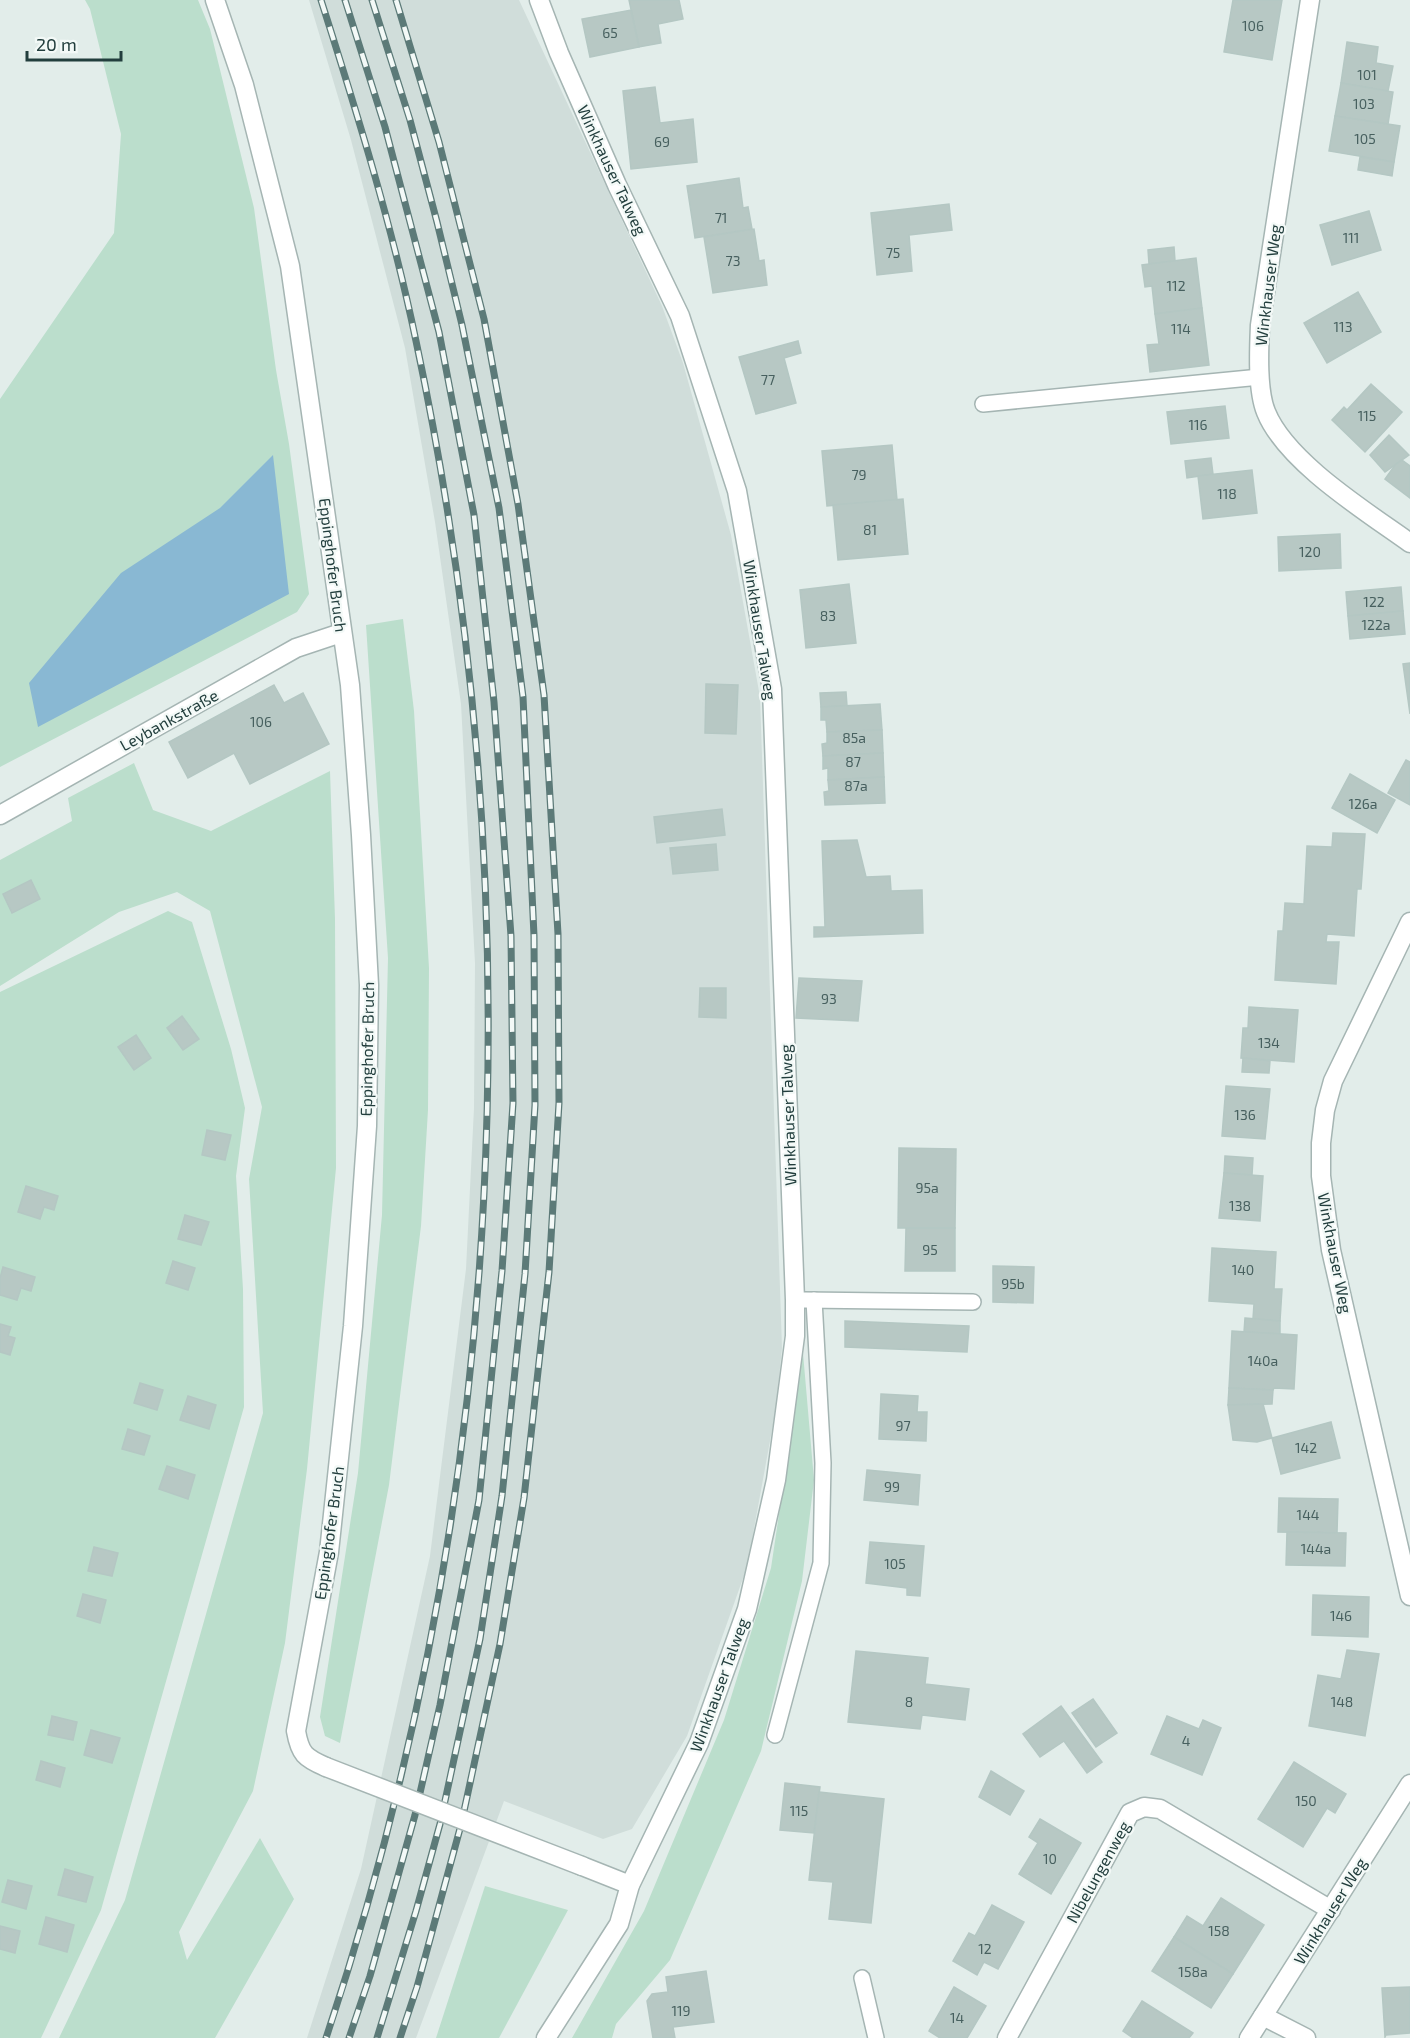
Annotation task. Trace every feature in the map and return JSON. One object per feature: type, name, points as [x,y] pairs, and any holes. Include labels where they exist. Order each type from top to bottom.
[{"type":"street","name":"Eppinghofer Bruch","points":[[215,0],[244,85],[290,266],[350,685],[361,835],[369,1009],[367,1126],[353,1326],[328,1552],[296,1731],[302,1753],[310,1760],[630,1885]]},
{"type":"street","name":"Winkhauser Talweg","points":[[539,0],[559,53],[617,185],[680,316],[737,491],[772,688],[795,1300],[795,1336],[776,1480],[747,1609],[699,1743],[630,1885],[619,1924],[546,2038]]},
{"type":"street","name":"Winkhauser Weg","points":[[1310,0],[1260,325],[1260,377],[1266,411],[1278,433],[1328,485],[1410,543]]},
{"type":"street","name":"Leybankstraße","points":[[0,815],[296,648],[341,633]]},
{"type":"street","name":"Winkhauser Weg","points":[[1410,922],[1333,1081],[1325,1110],[1321,1165],[1331,1250],[1410,1596]]},
{"type":"street","name":"Winkhauser Weg","points":[[1250,2038],[1410,1784]]},
{"type":"street","name":"Nibelungenweg","points":[[1007,2038],[1130,1813],[1144,1807],[1160,1809],[1331,1910]]},
{"type":"street","points":[[1263,2016],[1306,2038]]},
{"type":"lane","points":[[983,404],[1260,377]]},
{"type":"lane","points":[[795,1300],[973,1302]]},
{"type":"lane","points":[[775,1735],[821,1563],[824,1463],[814,1300]]},
{"type":"lane","points":[[862,1978],[876,2038]]},
{"type":"shaded area","points":[[309,0],[519,0],[662,306],[683,363],[731,535],[760,697],[782,1348],[776,1408],[747,1567],[687,1736],[632,1829],[603,1839],[504,1801],[416,2038],[307,2038],[361,1869],[430,1556],[466,1269],[474,1108],[475,963],[461,704],[435,522],[405,348],[351,140]]},
{"type":"green space","points":[[85,0],[198,0],[210,29],[254,208],[309,594],[297,612],[0,767],[0,399],[114,233],[121,134],[90,9]]},
{"type":"green space","points":[[403,619],[414,711],[429,968],[428,1110],[421,1226],[389,1485],[340,1743],[325,1736],[320,1717],[358,1473],[382,1215],[388,958],[366,625]]},
{"type":"green space","points":[[134,763],[153,810],[211,831],[330,771],[335,919],[336,1168],[307,1469],[285,1643],[253,1791],[179,1932],[187,1960],[260,1838],[294,1899],[215,2038],[59,2038],[125,1900],[263,1413],[249,1179],[262,1107],[210,911],[177,892],[119,912],[0,986],[0,860],[72,821],[68,798]]},
{"type":"green space","points":[[168,911],[192,922],[231,1049],[245,1108],[236,1176],[243,1289],[244,1407],[101,1910],[41,2038],[0,2038],[0,992]]},
{"type":"green space","points":[[803,1353],[814,1480],[802,1581],[761,1751],[670,1960],[616,2024],[612,2038],[572,2038],[644,1911],[724,1720],[771,1568]]},
{"type":"green space","points":[[485,1886],[568,1910],[499,2038],[436,2038]]},
{"type":"water","points":[[273,455],[289,594],[38,727],[29,683],[121,573],[220,508]]},
{"type":"building","points":[[629,0],[679,0],[683,19],[658,24],[661,43],[639,47]]},
{"type":"building","points":[[1233,0],[1282,0],[1272,60],[1224,52]]},
{"type":"building","points":[[631,10],[639,47],[590,57],[582,19]]},
{"type":"building","points":[[1347,42],[1378,47],[1376,63],[1393,66],[1388,91],[1341,83]]},
{"type":"building","points":[[1341,83],[1393,92],[1388,124],[1335,116]]},
{"type":"building","points":[[655,87],[660,123],[693,119],[697,162],[631,169],[623,91]]},
{"type":"building","points":[[1335,116],[1400,126],[1394,162],[1329,151]]},
{"type":"building","points":[[1360,157],[1394,162],[1392,176],[1358,170]]},
{"type":"building","points":[[739,178],[743,208],[748,207],[752,229],[695,238],[687,186]]},
{"type":"building","points":[[949,204],[952,230],[909,235],[912,271],[877,275],[871,213]]},
{"type":"building","points":[[1369,211],[1381,250],[1332,265],[1320,225]]},
{"type":"building","points":[[754,229],[759,261],[764,260],[767,285],[713,293],[704,237]]},
{"type":"building","points":[[1174,247],[1175,261],[1149,264],[1148,250]]},
{"type":"building","points":[[1196,258],[1202,308],[1155,314],[1152,286],[1145,287],[1142,265]]},
{"type":"building","points":[[1358,292],[1381,332],[1327,363],[1304,323]]},
{"type":"building","points":[[1202,308],[1209,365],[1150,372],[1147,345],[1159,344],[1155,314]]},
{"type":"building","points":[[798,341],[801,353],[784,358],[796,403],[756,414],[739,357]]},
{"type":"building","points":[[1371,384],[1402,412],[1365,452],[1332,420],[1344,407],[1347,410]]},
{"type":"building","points":[[1225,406],[1229,438],[1171,444],[1167,412]]},
{"type":"building","points":[[1389,435],[1409,455],[1385,472],[1370,455]]},
{"type":"building","points":[[892,445],[897,500],[827,506],[822,451]]},
{"type":"building","points":[[1211,458],[1213,474],[1187,478],[1185,461]]},
{"type":"building","points":[[1402,460],[1410,466],[1410,498],[1385,479],[1395,465]]},
{"type":"building","points":[[1252,470],[1257,513],[1203,519],[1198,476]]},
{"type":"building","points":[[903,499],[908,554],[838,560],[833,505]]},
{"type":"building","points":[[1340,534],[1341,568],[1279,571],[1278,537]]},
{"type":"building","points":[[849,584],[856,643],[806,648],[800,590]]},
{"type":"building","points":[[1401,587],[1403,611],[1348,616],[1346,592]]},
{"type":"building","points":[[1403,611],[1405,634],[1350,639],[1348,616]]},
{"type":"building","points":[[1410,663],[1410,714],[1403,664]]},
{"type":"building","points":[[706,684],[738,685],[736,734],[705,733]]},
{"type":"building","points":[[274,685],[284,703],[303,693],[329,744],[250,784],[234,753],[188,778],[169,742]]},
{"type":"building","points":[[846,692],[847,706],[821,707],[820,693]]},
{"type":"building","points":[[880,704],[882,730],[827,732],[826,720],[821,720],[821,707]]},
{"type":"building","points":[[882,730],[883,753],[823,756],[822,744],[827,743],[827,732]]},
{"type":"building","points":[[883,753],[884,777],[828,780],[828,768],[823,769],[823,756]]},
{"type":"building","points":[[1406,760],[1410,762],[1410,805],[1388,793]]},
{"type":"building","points":[[1350,774],[1395,800],[1377,833],[1332,808]]},
{"type":"building","points":[[884,777],[885,803],[825,805],[824,792],[829,791],[828,780]]},
{"type":"building","points":[[722,809],[725,835],[657,843],[654,817]]},
{"type":"building","points":[[1333,833],[1365,834],[1361,889],[1357,889],[1354,936],[1327,934],[1326,942],[1339,942],[1336,984],[1275,980],[1278,931],[1283,931],[1285,903],[1304,904],[1307,846],[1332,847]]},
{"type":"building","points":[[857,840],[866,877],[890,876],[891,891],[922,890],[923,933],[814,937],[814,927],[825,927],[822,841]]},
{"type":"building","points":[[716,844],[718,870],[673,874],[670,848]]},
{"type":"building","points":[[31,880],[40,899],[12,913],[3,894]]},
{"type":"building","points":[[799,978],[862,981],[858,1021],[796,1018]]},
{"type":"building","points":[[700,988],[726,988],[726,1018],[699,1017]]},
{"type":"building","points":[[1249,1007],[1298,1010],[1294,1062],[1241,1058],[1243,1028],[1248,1028]]},
{"type":"building","points":[[182,1016],[199,1039],[183,1050],[167,1028]]},
{"type":"building","points":[[136,1035],[151,1058],[134,1070],[118,1047]]},
{"type":"building","points":[[1243,1058],[1270,1061],[1269,1073],[1242,1072]]},
{"type":"building","points":[[1226,1086],[1270,1089],[1265,1139],[1222,1136]]},
{"type":"building","points":[[207,1130],[231,1135],[225,1160],[202,1155]]},
{"type":"building","points":[[899,1148],[956,1149],[955,1228],[898,1228]]},
{"type":"building","points":[[1225,1156],[1253,1158],[1252,1175],[1224,1173]]},
{"type":"building","points":[[1224,1173],[1263,1176],[1260,1221],[1219,1218]]},
{"type":"building","points":[[26,1186],[58,1196],[54,1210],[44,1207],[40,1219],[18,1212]]},
{"type":"building","points":[[185,1215],[209,1222],[201,1245],[178,1239]]},
{"type":"building","points":[[906,1228],[955,1228],[955,1271],[905,1271]]},
{"type":"building","points":[[1212,1248],[1276,1252],[1274,1289],[1282,1289],[1280,1321],[1253,1319],[1254,1304],[1209,1301]]},
{"type":"building","points":[[173,1261],[195,1268],[188,1290],[166,1283]]},
{"type":"building","points":[[993,1266],[1034,1267],[1033,1303],[993,1302]]},
{"type":"building","points":[[3,1267],[35,1277],[31,1291],[21,1288],[17,1300],[0,1295],[0,1278]]},
{"type":"building","points":[[1245,1318],[1280,1321],[1280,1334],[1244,1332]]},
{"type":"building","points":[[845,1321],[969,1326],[967,1352],[845,1347]]},
{"type":"building","points":[[0,1324],[11,1327],[8,1336],[15,1338],[10,1355],[0,1352]]},
{"type":"building","points":[[1232,1331],[1297,1335],[1294,1389],[1229,1388]]},
{"type":"building","points":[[140,1383],[163,1390],[157,1410],[134,1403]]},
{"type":"building","points":[[1229,1388],[1273,1390],[1272,1404],[1228,1405]]},
{"type":"building","points":[[881,1394],[918,1396],[917,1412],[927,1412],[926,1441],[879,1439]]},
{"type":"building","points":[[188,1396],[216,1405],[209,1429],[180,1420]]},
{"type":"building","points":[[1263,1404],[1272,1438],[1257,1442],[1233,1440],[1228,1405]]},
{"type":"building","points":[[1331,1422],[1340,1458],[1281,1474],[1272,1438]]},
{"type":"building","points":[[128,1429],[150,1436],[144,1455],[122,1449]]},
{"type":"building","points":[[167,1466],[195,1475],[188,1499],[159,1489]]},
{"type":"building","points":[[867,1470],[920,1475],[918,1505],[864,1500]]},
{"type":"building","points":[[1279,1498],[1338,1499],[1337,1533],[1278,1532]]},
{"type":"building","points":[[1287,1532],[1346,1533],[1345,1566],[1286,1565]]},
{"type":"building","points":[[870,1542],[924,1546],[920,1596],[907,1595],[907,1588],[866,1583]]},
{"type":"building","points":[[94,1547],[118,1553],[112,1576],[88,1571]]},
{"type":"building","points":[[83,1594],[106,1600],[100,1623],[77,1616]]},
{"type":"building","points":[[1313,1595],[1369,1597],[1368,1637],[1312,1635]]},
{"type":"building","points":[[1347,1650],[1379,1654],[1365,1736],[1309,1726],[1318,1675],[1341,1679]]},
{"type":"building","points":[[856,1651],[928,1658],[925,1684],[969,1689],[965,1720],[922,1715],[920,1729],[848,1722]]},
{"type":"building","points":[[1093,1699],[1117,1733],[1096,1747],[1072,1713]]},
{"type":"building","points":[[1061,1706],[1102,1762],[1087,1773],[1064,1741],[1040,1757],[1023,1734]]},
{"type":"building","points":[[52,1716],[77,1722],[73,1740],[48,1735]]},
{"type":"building","points":[[1167,1716],[1199,1729],[1203,1720],[1221,1728],[1202,1775],[1151,1754]]},
{"type":"building","points":[[91,1730],[120,1738],[112,1763],[84,1755]]},
{"type":"building","points":[[41,1761],[65,1768],[60,1787],[36,1780]]},
{"type":"building","points":[[1294,1762],[1346,1794],[1335,1813],[1327,1808],[1303,1847],[1258,1819]]},
{"type":"building","points":[[991,1771],[1024,1791],[1010,1815],[979,1797]]},
{"type":"building","points":[[785,1783],[820,1787],[814,1833],[780,1830]]},
{"type":"building","points":[[819,1792],[884,1799],[871,1923],[829,1919],[833,1882],[809,1880]]},
{"type":"building","points":[[1040,1819],[1081,1843],[1051,1894],[1019,1874],[1038,1843],[1029,1837]]},
{"type":"building","points":[[65,1869],[93,1877],[86,1902],[58,1895]]},
{"type":"building","points":[[8,1880],[32,1886],[26,1909],[2,1902]]},
{"type":"building","points":[[1221,1898],[1264,1925],[1233,1974],[1174,1937],[1187,1916],[1203,1926]]},
{"type":"building","points":[[992,1905],[1024,1922],[998,1969],[984,1962],[977,1975],[953,1961],[969,1933],[975,1936]]},
{"type":"building","points":[[46,1917],[74,1925],[67,1952],[39,1944]]},
{"type":"building","points":[[0,1926],[20,1931],[15,1953],[0,1949]]},
{"type":"building","points":[[1174,1937],[1233,1974],[1211,2008],[1152,1971]]},
{"type":"building","points":[[706,1971],[714,2022],[673,2027],[675,2038],[653,2038],[647,2001],[652,1994],[668,1992],[666,1977]]},
{"type":"building","points":[[954,1987],[986,2006],[967,2038],[940,2038],[929,2031]]},
{"type":"building","points":[[1410,1987],[1410,2033],[1386,2035],[1385,2037],[1382,1988]]},
{"type":"building","points":[[1142,2001],[1193,2033],[1189,2038],[1133,2038],[1123,2031]]},
{"type":"railway","points":[[321,0],[373,169],[407,298],[454,552],[478,766],[488,981],[484,1196],[466,1410],[434,1623],[387,1832],[326,2038]]},
{"type":"railway","points":[[345,0],[385,127],[439,332],[474,515],[494,702],[511,936],[513,1103],[502,1271],[479,1500],[440,1705],[415,1815],[370,1976],[349,2038]]},
{"type":"railway","points":[[372,0],[410,120],[437,222],[462,325],[499,508],[523,697],[534,936],[535,1105],[525,1274],[502,1496],[480,1639],[440,1824],[377,2038]]},
{"type":"railway","points":[[396,0],[439,142],[484,319],[518,504],[544,695],[558,934],[559,1103],[549,1272],[524,1498],[500,1644],[461,1825],[417,1987],[400,2038]]}]
